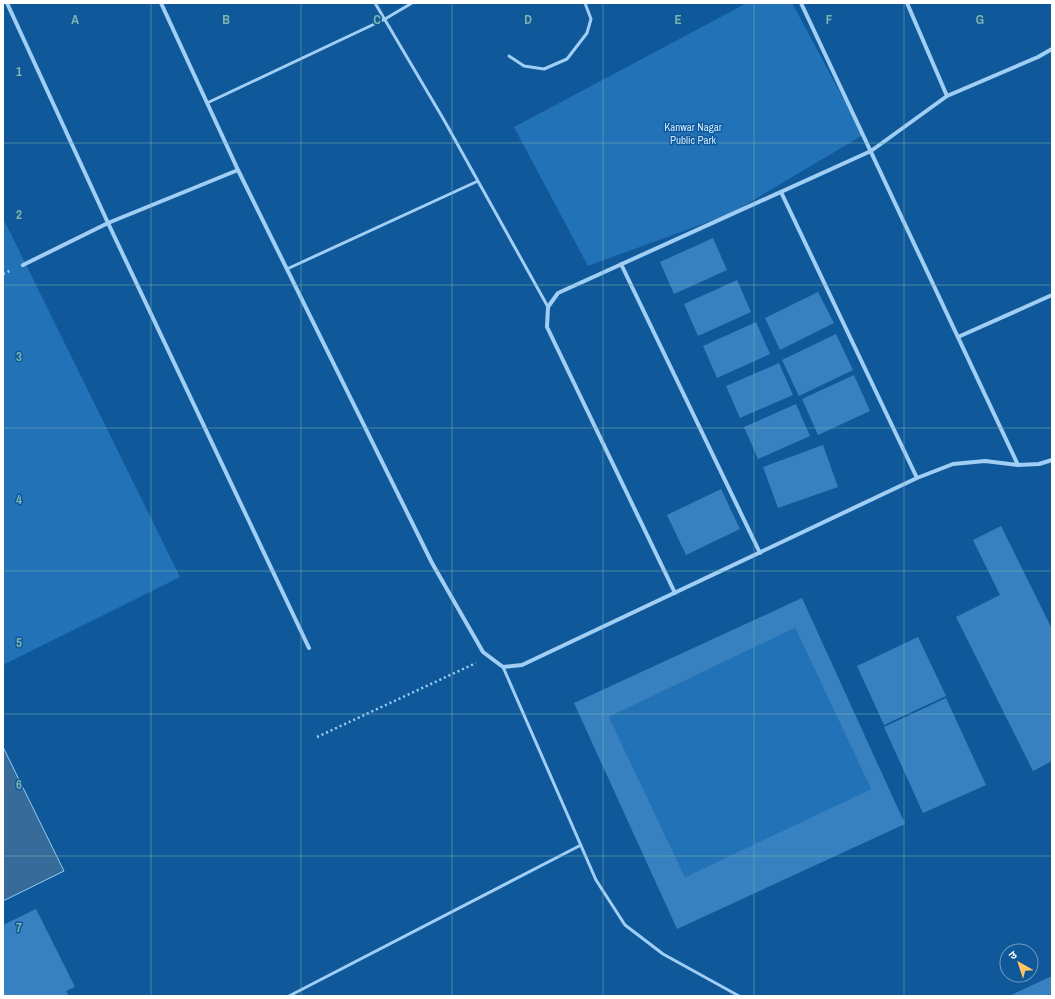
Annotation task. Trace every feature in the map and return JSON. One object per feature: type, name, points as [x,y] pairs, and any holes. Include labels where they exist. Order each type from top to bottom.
[{"type":"street","points":[[7,3],[108,222],[309,648]]},
{"type":"street","points":[[161,3],[238,170],[432,562],[483,652],[502,667],[522,665],[917,478],[953,464],[985,461],[1018,465],[1039,464],[1052,460]]},
{"type":"street","points":[[801,3],[1018,465]]},
{"type":"street","points":[[907,3],[946,96]]},
{"type":"street","points":[[675,593],[547,326],[548,307],[558,293],[870,151],[946,96],[1038,57],[1052,49]]},
{"type":"street","points":[[23,264],[108,222],[238,170]]},
{"type":"street","points":[[781,192],[917,478]]},
{"type":"street","points":[[621,264],[760,553]]},
{"type":"street","points":[[958,338],[1052,296]]},
{"type":"lane","points":[[375,3],[478,181],[548,307]]},
{"type":"lane","points":[[207,103],[385,19],[412,3]]},
{"type":"lane","points":[[509,56],[524,66],[544,69],[567,59],[587,33],[591,19],[584,3]]},
{"type":"lane","points":[[287,269],[478,181]]},
{"type":"lane","points":[[502,667],[596,880],[625,925],[663,954],[739,996]]},
{"type":"lane","points":[[289,996],[581,845]]},
{"type":"path","points":[[317,737],[489,657]]},
{"type":"green space","name":"Kanwar Nagar Public Park","points":[[747,3],[792,3],[863,135],[730,214],[588,266],[514,127]]},
{"type":"green space","points":[[3,218],[180,577],[3,665]]},
{"type":"green space","points":[[795,628],[871,789],[685,877],[609,717]]},
{"type":"shaded area","points":[[3,747],[64,871],[3,901]]},
{"type":"building","points":[[713,238],[727,270],[674,294],[660,262]]},
{"type":"building","points":[[737,280],[751,312],[698,336],[684,304]]},
{"type":"building","points":[[818,292],[834,323],[780,350],[765,318]]},
{"type":"building","points":[[756,322],[770,354],[717,378],[703,346]]},
{"type":"building","points":[[836,334],[853,370],[799,396],[782,360]]},
{"type":"building","points":[[779,363],[793,395],[740,418],[726,386]]},
{"type":"building","points":[[854,375],[870,411],[818,435],[802,399]]},
{"type":"building","points":[[796,404],[810,436],[758,459],[744,427]]},
{"type":"building","points":[[823,445],[838,487],[778,508],[763,467]]},
{"type":"building","points":[[721,489],[740,529],[686,555],[667,515]]},
{"type":"building","points":[[1001,526],[1052,629],[1052,761],[1033,771],[956,617],[1000,595],[973,540]]},
{"type":"building","points":[[802,598],[905,824],[677,929],[574,703]],"holes":[[[795,628],[871,789],[685,877],[609,717]]]},
{"type":"building","points":[[918,637],[946,696],[884,725],[857,666]]},
{"type":"building","points":[[946,698],[986,785],[923,813],[884,727]]},
{"type":"building","points":[[36,909],[75,987],[66,991],[69,996],[3,996],[3,925]]},
{"type":"building","points":[[1052,976],[1052,996],[1009,996],[1039,983]]}]
